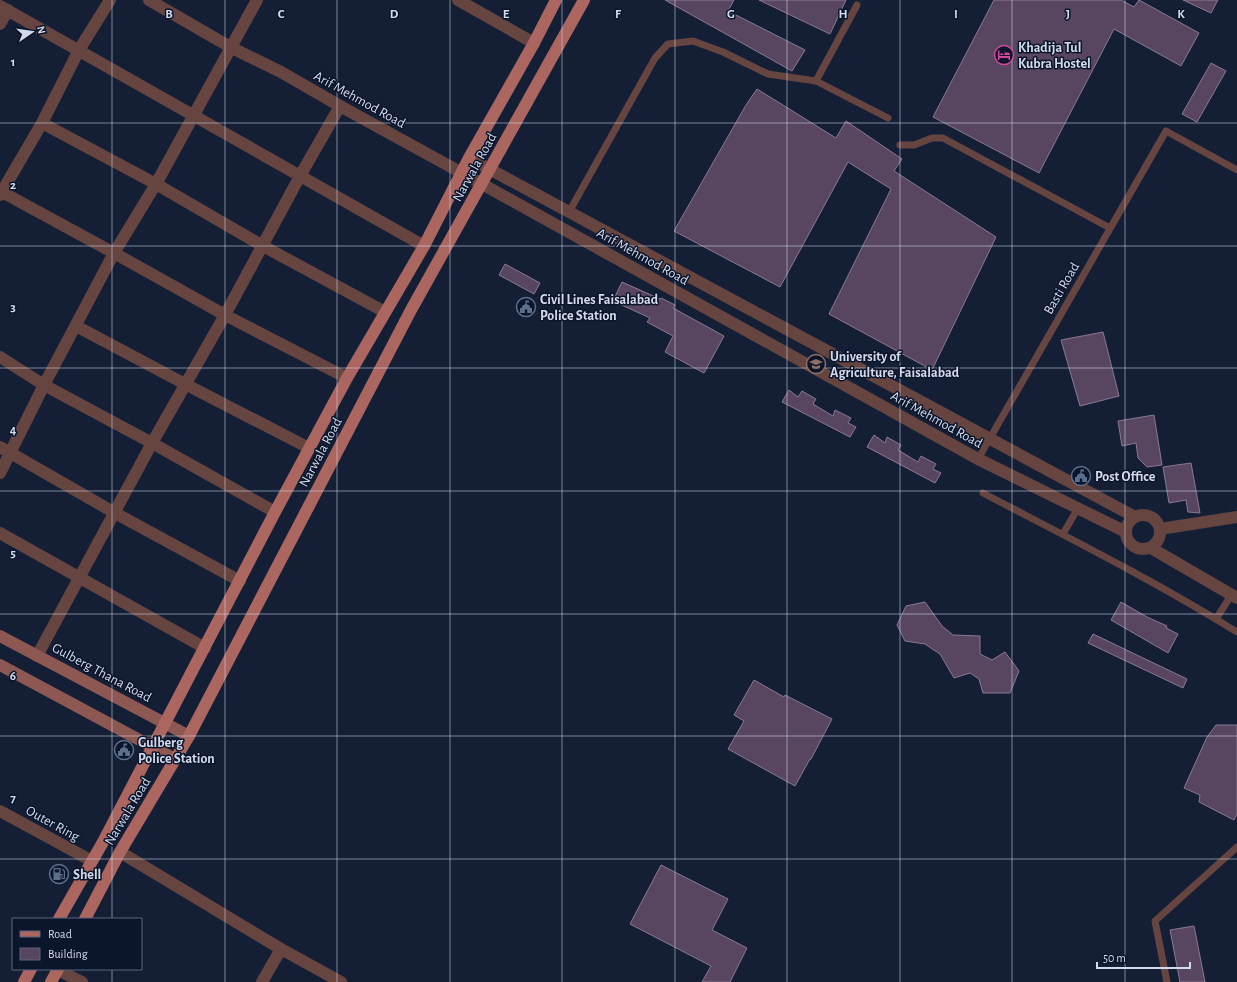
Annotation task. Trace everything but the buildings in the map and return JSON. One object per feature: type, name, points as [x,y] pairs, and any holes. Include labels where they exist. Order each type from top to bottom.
[{"type":"main road","name":"Narwala Road","points":[[60,918],[92,861],[205,648],[274,512],[347,378],[424,246],[469,158],[534,43],[556,0]]},
{"type":"main road","name":"Narwala Road","points":[[86,918],[120,852],[189,736],[411,310],[584,0]]},
{"type":"main road","name":"Gulberg Thana Road","points":[[0,636],[189,736]]},
{"type":"main road","points":[[0,665],[175,759]]},
{"type":"main road","points":[[24,982],[30,970]]},
{"type":"main road","points":[[51,982],[57,970]]},
{"type":"street","points":[[110,0],[79,50],[42,123],[0,193],[114,253],[225,315],[347,378]]},
{"type":"street","name":"Arif Mehmod Road","points":[[149,0],[232,48],[281,72],[978,459],[1126,532]]},
{"type":"street","points":[[0,473],[5,450],[44,384],[114,253],[156,184],[257,0]]},
{"type":"street","points":[[458,0],[534,43]]},
{"type":"street","points":[[0,24],[4,8],[424,246]]},
{"type":"street","points":[[37,656],[152,443],[225,315],[300,176],[340,106]]},
{"type":"street","points":[[42,123],[156,184],[263,246],[385,312]]},
{"type":"street","points":[[469,158],[1135,517]]},
{"type":"street","points":[[626,264],[635,248]]},
{"type":"street","points":[[76,326],[309,448]]},
{"type":"street","points":[[804,362],[814,345]]},
{"type":"street","points":[[0,357],[44,384],[274,512]]},
{"type":"street","points":[[936,435],[946,416]]},
{"type":"street","points":[[5,450],[115,514],[240,580]]},
{"type":"street","points":[[1145,515],[1150,516],[1158,524],[1160,529],[1159,540],[1151,548],[1145,550],[1134,547],[1130,543],[1126,532],[1130,521],[1135,517],[1145,515]]},
{"type":"street","points":[[1160,529],[1237,517]]},
{"type":"street","points":[[0,533],[205,648]]},
{"type":"street","points":[[1151,548],[1234,596]]},
{"type":"street","name":"Outer Ring","points":[[0,811],[92,861]]},
{"type":"street","points":[[120,852],[282,949],[341,982]]},
{"type":"street","points":[[262,982],[282,949]]},
{"type":"street","points":[[59,970],[82,982]]},
{"type":"lane","points":[[816,81],[857,5]]},
{"type":"lane","points":[[569,212],[655,58],[668,44],[692,41],[723,52],[768,74],[816,81],[888,118]]},
{"type":"lane","name":"Basti Road","points":[[978,459],[1166,131],[1237,170]]},
{"type":"lane","points":[[900,145],[914,145],[937,137],[943,138],[1110,228]]},
{"type":"lane","points":[[983,493],[1063,534],[1237,632]]},
{"type":"lane","points":[[1063,534],[1078,508]]},
{"type":"lane","points":[[1216,620],[1234,596]]},
{"type":"lane","points":[[1167,982],[1155,921],[1237,847]]},
{"type":"place","name":"Khadija Tul Kubra Hostel","points":[[1004,55]]},
{"type":"place","name":"Civil Lines Faisalabad Police Station","points":[[526,307]]},
{"type":"place","name":"University of Agriculture, Faisalabad","points":[[816,364]]},
{"type":"place","name":"Post Office","points":[[1081,476]]},
{"type":"place","name":"Gulberg Police Station","points":[[124,750]]},
{"type":"place","name":"Shell","points":[[59,874]]}]
